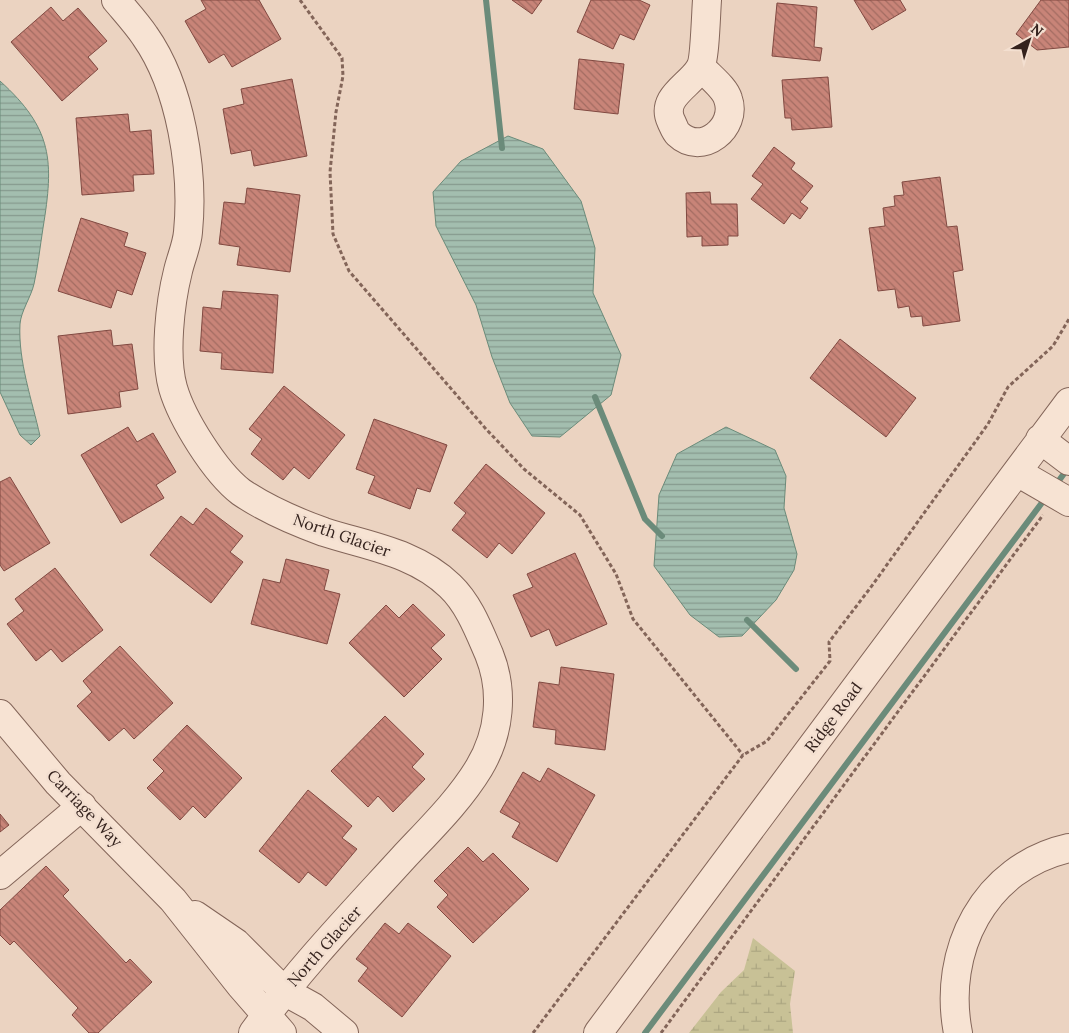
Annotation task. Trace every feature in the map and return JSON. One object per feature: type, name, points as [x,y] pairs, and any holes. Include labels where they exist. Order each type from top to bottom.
[{"type":"street","name":"North Glacier","points":[[116,0],[146,38],[166,75],[182,129],[188,179],[188,234],[170,310],[170,348],[172,386],[186,419],[209,457],[239,490],[275,512],[316,528],[412,559],[450,586],[476,622],[493,665],[500,701],[494,731],[481,765],[458,798],[284,991],[267,1027]]},
{"type":"street","points":[[701,68],[707,0]]},
{"type":"street","name":"Ridge Road","points":[[598,1033],[1069,402]]},
{"type":"street","points":[[1040,440],[1069,461]]},
{"type":"street","points":[[1017,472],[1064,498]]},
{"type":"street","name":"Carriage Way","points":[[0,714],[58,783],[173,900],[267,1027]]},
{"type":"street","points":[[0,875],[82,806]]},
{"type":"street","points":[[958,1033],[953,997],[959,953],[974,920],[995,888],[1024,864],[1053,852],[1069,848]]},
{"type":"street","name":"Carriage Way","points":[[173,900],[236,943],[284,991],[313,1007],[344,1033]]},
{"type":"path","points":[[300,0],[342,58],[344,76],[336,112],[330,172],[333,234],[348,271],[486,429],[524,469],[580,515],[616,574],[634,619],[743,755]]},
{"type":"path","points":[[533,1033],[743,755],[767,741],[830,661],[829,642],[871,587],[988,424],[1008,387],[1052,346],[1069,319]]},
{"type":"path","points":[[661,1033],[1064,498]]},
{"type":"green space","points":[[753,938],[795,971],[790,1004],[793,1033],[689,1033],[721,992],[744,970]]},
{"type":"shaded area","points":[[0,81],[18,98],[31,115],[46,147],[48,165],[46,204],[37,270],[33,289],[22,314],[20,324],[23,366],[40,436],[31,445],[20,435],[0,392]]},
{"type":"shaded area","points":[[508,136],[543,149],[581,201],[595,248],[593,293],[621,355],[611,395],[560,437],[532,436],[510,403],[492,357],[476,305],[436,226],[433,192],[461,161]]},
{"type":"shaded area","points":[[726,427],[775,450],[786,476],[784,508],[797,554],[794,570],[776,600],[742,636],[719,637],[690,615],[654,566],[659,495],[677,454]]},
{"type":"building","points":[[201,0],[259,0],[281,39],[232,67],[224,54],[209,63],[185,21],[206,9]]},
{"type":"building","points":[[512,0],[542,0],[532,14]]},
{"type":"building","points":[[591,0],[639,0],[650,5],[634,40],[620,34],[613,49],[577,32]]},
{"type":"building","points":[[854,0],[900,0],[906,10],[872,30]]},
{"type":"building","points":[[1041,0],[1069,0],[1069,47],[1037,50],[1016,34]]},
{"type":"building","points":[[777,3],[817,7],[814,47],[822,48],[820,61],[772,56]]},
{"type":"building","points":[[51,7],[63,21],[78,8],[107,41],[88,57],[98,69],[62,101],[11,42]]},
{"type":"building","points":[[579,59],[624,64],[618,114],[574,109]]},
{"type":"building","points":[[828,77],[832,127],[792,130],[791,118],[785,118],[782,80]]},
{"type":"building","points":[[292,79],[307,156],[254,166],[251,150],[231,154],[223,109],[244,104],[241,89]]},
{"type":"building","points":[[128,114],[130,132],[151,130],[154,174],[133,175],[134,191],[82,195],[76,118]]},
{"type":"building","points":[[774,147],[795,163],[791,169],[813,186],[800,202],[808,208],[800,219],[792,213],[784,224],[751,199],[763,184],[752,176]]},
{"type":"building","points":[[940,177],[947,227],[957,226],[963,270],[953,272],[960,321],[923,326],[922,316],[911,317],[909,306],[898,308],[895,289],[878,291],[869,228],[885,226],[883,208],[895,206],[894,196],[904,195],[902,182]]},
{"type":"building","points":[[247,188],[300,195],[290,272],[237,265],[240,247],[219,244],[224,202],[245,204]]},
{"type":"building","points":[[710,192],[711,204],[737,204],[738,236],[728,236],[728,245],[702,246],[702,236],[687,237],[686,193]]},
{"type":"building","points":[[81,218],[128,233],[124,246],[146,253],[132,295],[117,290],[111,308],[58,291]]},
{"type":"building","points":[[223,291],[278,295],[273,373],[221,369],[222,353],[200,351],[203,307],[221,309]]},
{"type":"building","points":[[111,330],[113,346],[132,344],[138,389],[119,392],[121,407],[68,414],[58,336]]},
{"type":"building","points":[[840,339],[916,398],[886,437],[810,378]]},
{"type":"building","points":[[284,386],[345,435],[309,479],[294,467],[283,480],[251,454],[262,439],[249,429]]},
{"type":"building","points":[[374,419],[447,445],[430,492],[417,488],[410,509],[368,493],[375,476],[356,469]]},
{"type":"building","points":[[128,427],[137,442],[153,433],[176,472],[156,485],[164,498],[121,523],[81,455]]},
{"type":"building","points":[[486,464],[545,513],[512,554],[499,543],[487,558],[452,530],[466,513],[454,503]]},
{"type":"building","points":[[10,477],[50,543],[4,571],[0,565],[0,482]]},
{"type":"building","points":[[206,508],[243,536],[230,552],[243,562],[211,603],[150,555],[181,516],[193,525]]},
{"type":"building","points":[[575,553],[607,624],[556,646],[549,629],[531,637],[513,595],[533,587],[527,574]]},
{"type":"building","points":[[286,559],[329,570],[324,590],[340,594],[327,644],[251,624],[263,579],[280,583]]},
{"type":"building","points":[[55,568],[103,630],[62,662],[51,649],[36,661],[7,624],[24,611],[15,599]]},
{"type":"building","points":[[413,604],[445,635],[431,648],[442,659],[404,697],[349,643],[386,605],[399,618]]},
{"type":"building","points":[[120,646],[173,703],[134,739],[124,728],[109,741],[77,706],[92,692],[83,681]]},
{"type":"building","points":[[561,667],[614,674],[605,750],[555,744],[556,730],[533,727],[539,682],[559,685]]},
{"type":"building","points":[[385,716],[424,754],[412,767],[425,779],[393,812],[378,796],[368,807],[331,771]]},
{"type":"building","points":[[187,725],[242,778],[205,818],[193,806],[180,820],[147,788],[164,771],[153,760]]},
{"type":"building","points":[[548,768],[595,795],[557,862],[512,837],[520,823],[500,812],[523,772],[540,782]]},
{"type":"building","points":[[308,790],[352,826],[342,838],[357,849],[326,886],[308,872],[299,883],[259,851]]},
{"type":"building","points":[[0,814],[9,825],[0,832]]},
{"type":"building","points":[[468,847],[483,862],[493,853],[529,889],[473,943],[437,907],[448,895],[434,881]]},
{"type":"building","points":[[46,866],[69,890],[63,896],[126,963],[130,959],[152,982],[98,1033],[89,1033],[72,1015],[78,1008],[14,941],[10,945],[0,935],[0,910]]},
{"type":"building","points":[[385,923],[399,934],[408,923],[451,956],[402,1017],[358,981],[368,968],[356,959]]},
{"type":"waterway","points":[[486,0],[502,148]]},
{"type":"waterway","points":[[595,397],[645,519],[662,536]]},
{"type":"waterway","points":[[1055,486],[1068,468]]},
{"type":"waterway","points":[[645,1033],[1047,496]]},
{"type":"waterway","points":[[747,620],[796,669]]}]
